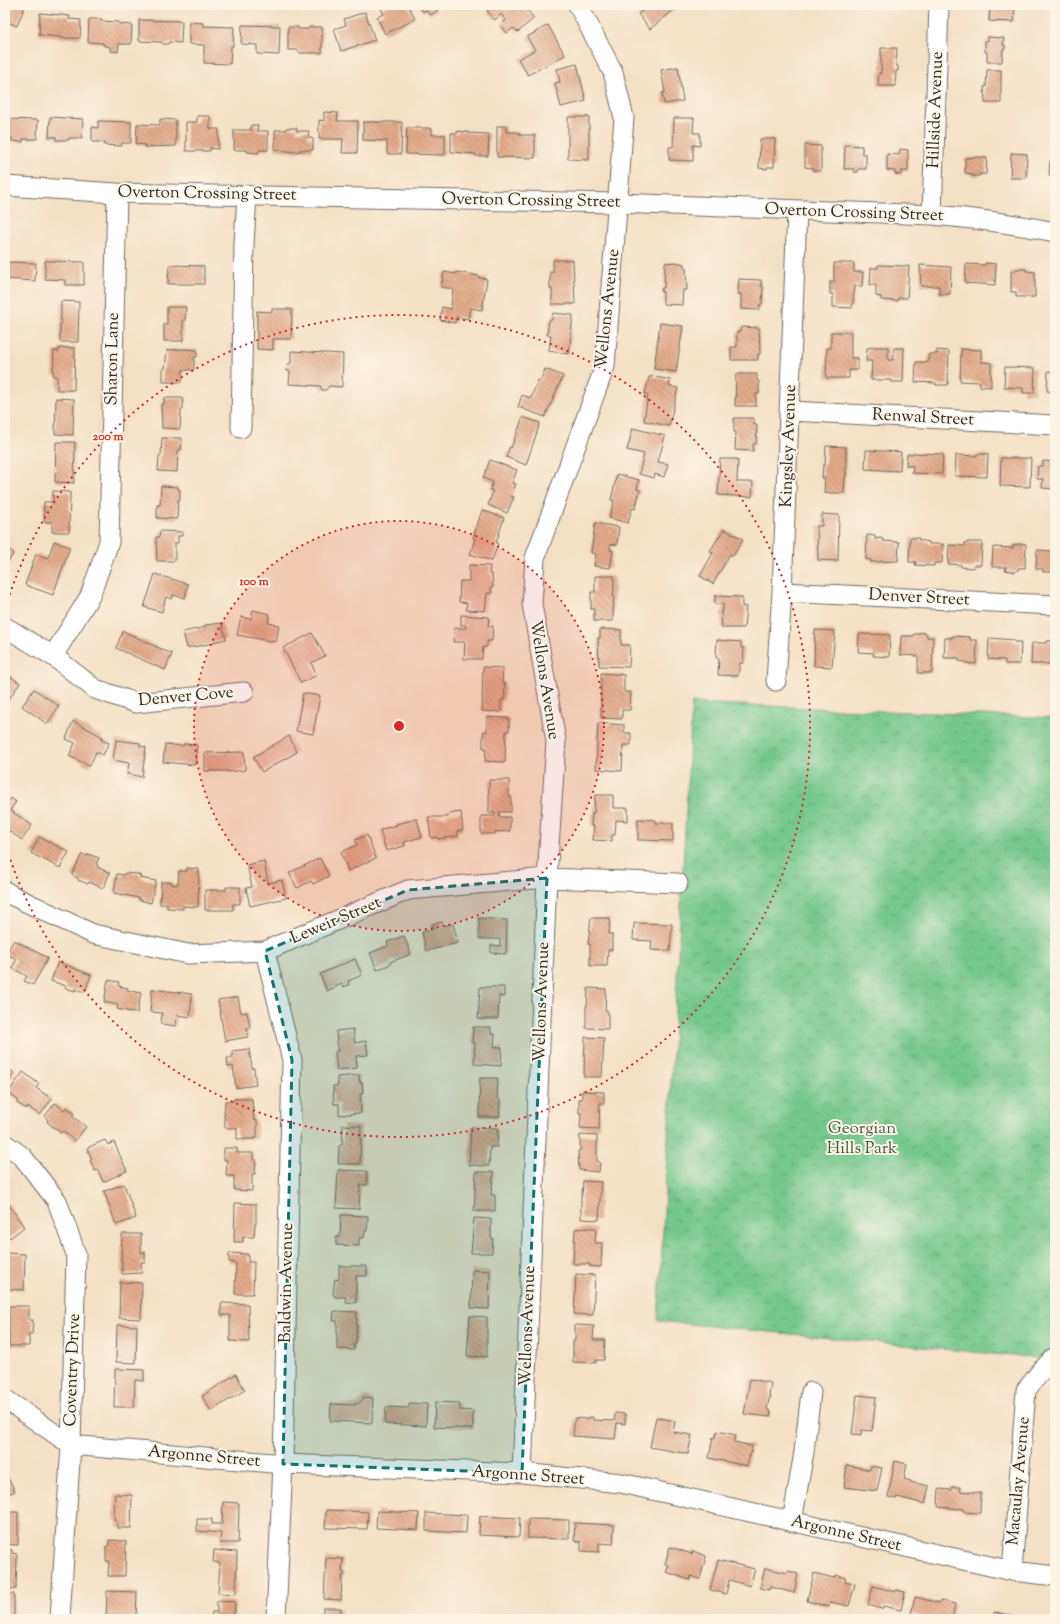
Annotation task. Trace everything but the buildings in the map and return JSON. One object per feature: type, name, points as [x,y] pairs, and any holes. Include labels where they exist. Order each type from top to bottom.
[{"type":"street","name":"Wellons Avenue","points":[[522,1473],[546,878],[556,741],[532,604],[535,558],[605,366],[624,118],[613,72],[578,5]]},
{"type":"street","name":"Hillside Avenue","points":[[932,215],[939,5]]},
{"type":"street","name":"Overton Crossing Street","points":[[5,186],[117,193],[617,203],[932,215],[975,218],[1055,232]]},
{"type":"street","name":"Sharon Lane","points":[[53,656],[90,596],[109,542],[117,193]]},
{"type":"street","points":[[241,428],[246,195]]},
{"type":"street","name":"Kingsley Avenue","points":[[776,681],[782,592],[797,210]]},
{"type":"street","name":"Renwal Street","points":[[790,411],[1055,425]]},
{"type":"street","name":"Denver Street","points":[[782,592],[1055,605]]},
{"type":"street","name":"Denver Cove","points":[[5,627],[53,656],[95,689],[136,703],[244,692]]},
{"type":"street","name":"Leweir Street","points":[[5,891],[93,934],[188,954],[265,951],[408,890],[546,878],[678,883]]},
{"type":"street","name":"Baldwin Avenue","points":[[265,951],[292,1060],[283,1464],[276,1619]]},
{"type":"street","name":"Coventry Drive","points":[[5,1144],[22,1156],[57,1202],[76,1254],[71,1445],[60,1619]]},
{"type":"street","name":"Macaulay Avenue","points":[[1012,1571],[1026,1390],[1055,1357]]},
{"type":"street","points":[[792,1522],[805,1446],[811,1392]]},
{"type":"street","name":"Argonne Street","points":[[5,1400],[71,1445],[283,1464],[522,1473],[621,1484],[1012,1571],[1055,1576]]},
{"type":"highlighted area","points":[[547,878],[522,1473],[283,1464],[292,1060],[265,951],[408,890]]},
{"type":"green space","name":"Georgian Hills Park","points":[[692,703],[1055,718],[1055,1360],[658,1321]]}]
